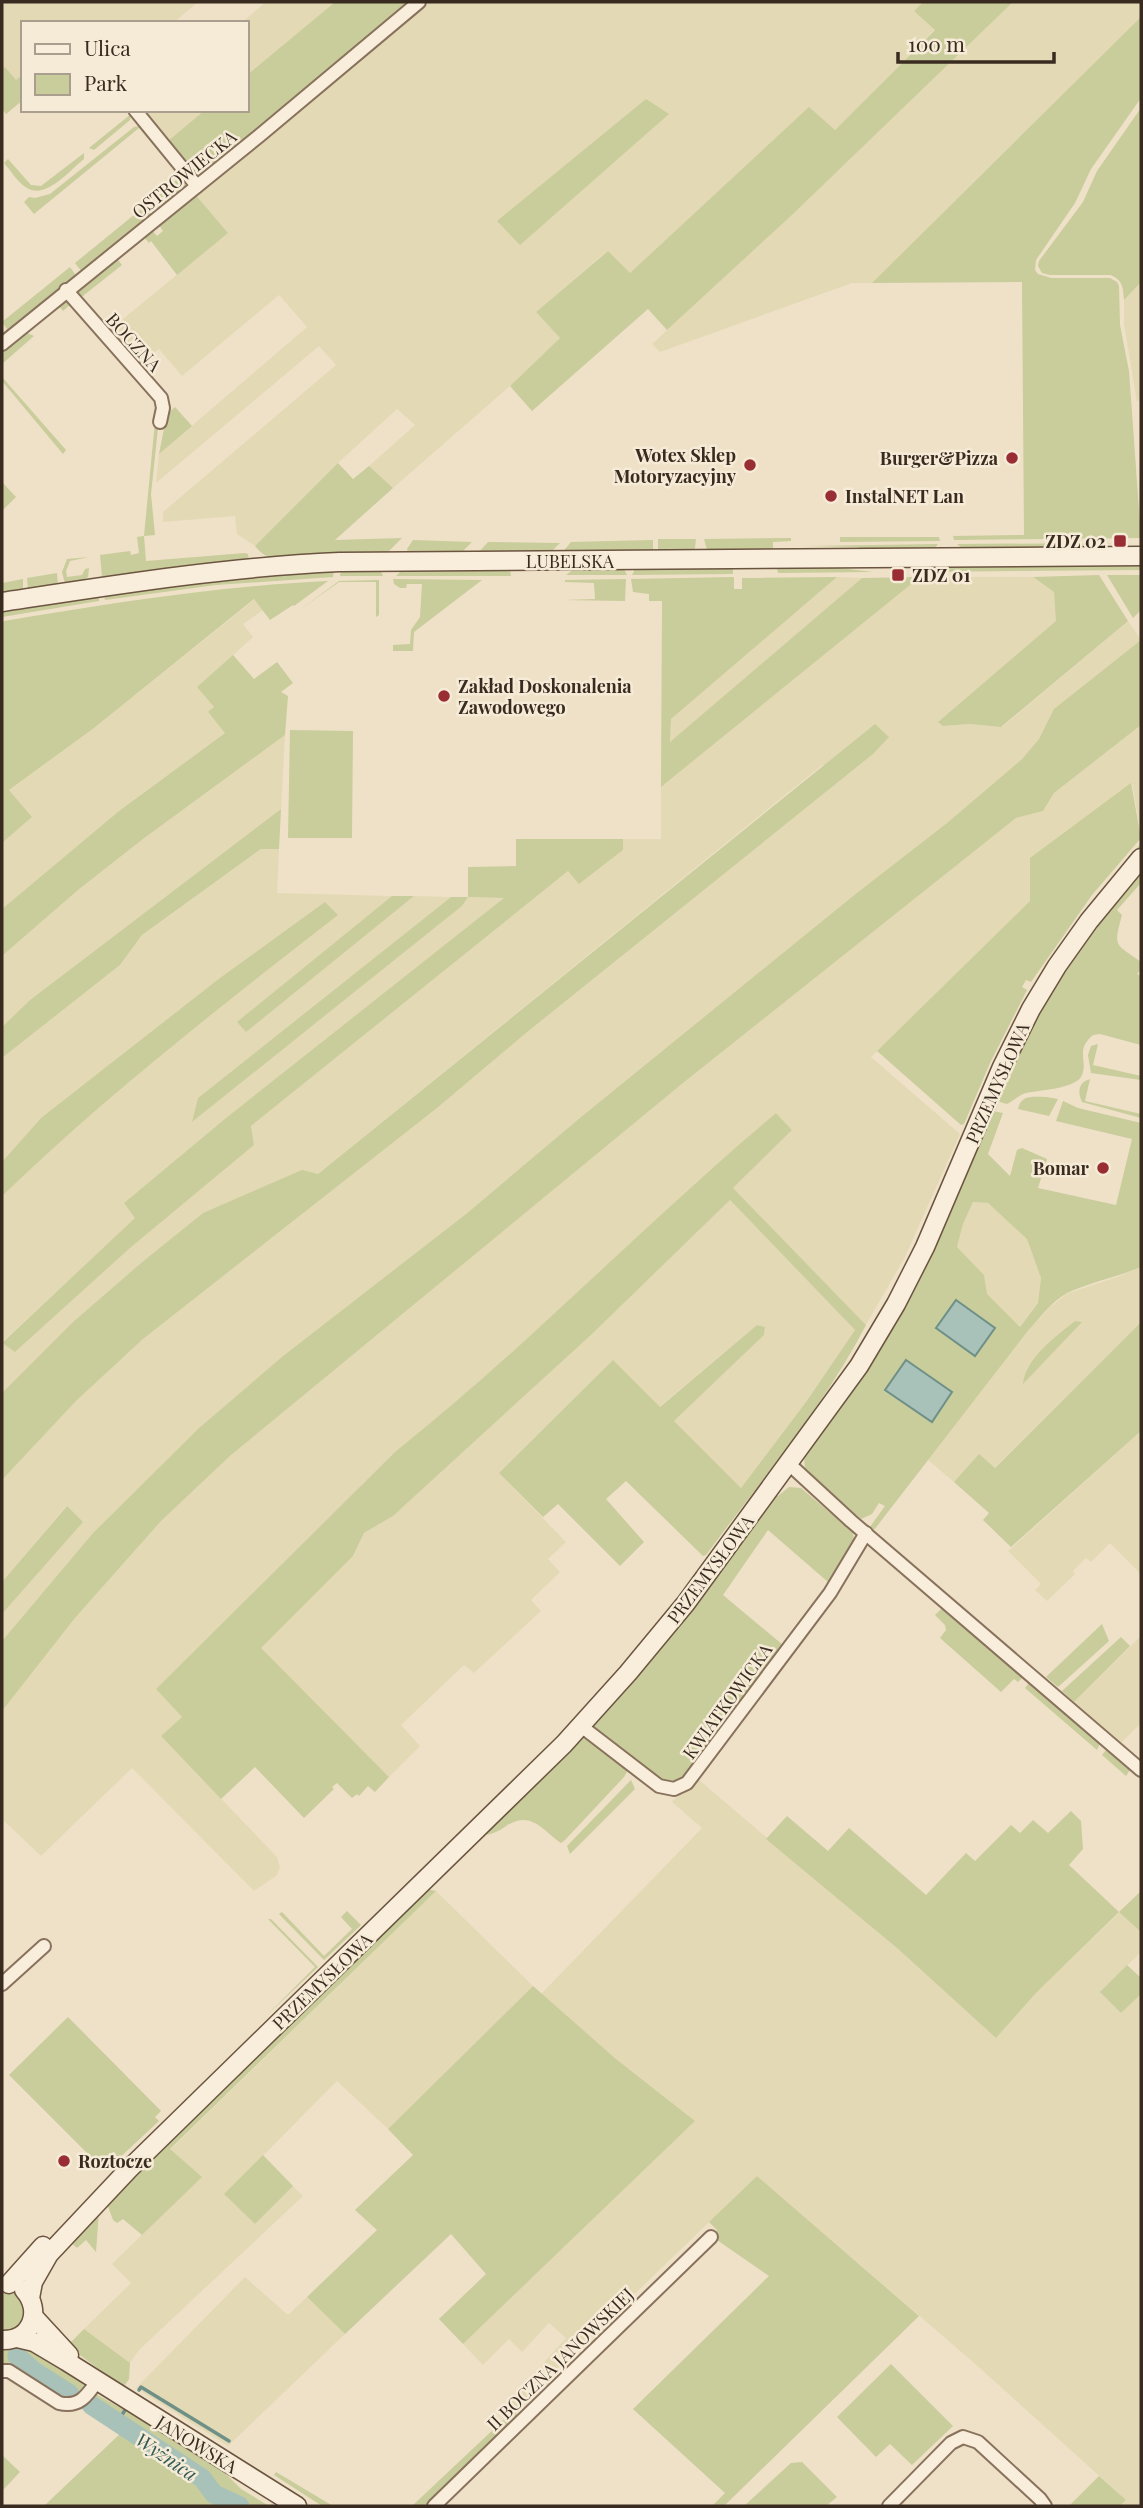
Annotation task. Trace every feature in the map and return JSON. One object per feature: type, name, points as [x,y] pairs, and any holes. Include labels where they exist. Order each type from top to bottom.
[{"type":"main road","name":"LUBELSKA","points":[[2,602],[189,574],[340,562],[1141,556]]},
{"type":"main road","name":"PRZEMYSŁOWA","points":[[30,2298],[33,2282],[49,2254],[129,2169],[581,1726],[686,1603],[859,1366],[917,1265],[1002,1067],[1031,1009],[1083,929],[1141,858]]},
{"type":"main road","name":"PRZEMYSŁOWA","points":[[5,2284],[69,2216],[129,2169]]},
{"type":"main road","points":[[5,2284],[17,2286],[30,2298],[34,2306],[34,2317],[29,2328],[10,2339]]},
{"type":"main road","name":"JANOWSKA","points":[[34,2317],[70,2356],[97,2380]]},
{"type":"main road","name":"JANOWSKA","points":[[10,2339],[34,2342],[297,2506]]},
{"type":"street","name":"OSTROWIECKA","points":[[2,344],[419,2]]},
{"type":"street","points":[[137,112],[197,186]]},
{"type":"street","name":"BOCZNA","points":[[66,290],[161,398],[163,408],[160,422]]},
{"type":"street","points":[[788,1464],[1141,1770]]},
{"type":"street","name":"KWIATKOWICKA","points":[[581,1726],[659,1786],[674,1789],[687,1783],[830,1593],[866,1533]]},
{"type":"street","points":[[2,1984],[44,1946]]},
{"type":"street","name":"II BOCZNA JANOWSKIEJ","points":[[434,2506],[711,2237]]},
{"type":"street","points":[[2,2371],[9,2371],[59,2403],[67,2404],[78,2403],[84,2399],[97,2380]]},
{"type":"street","points":[[889,2506],[951,2443],[963,2437],[978,2442],[1045,2506]]},
{"type":"shaded area","points":[[2,2],[198,2],[175,21],[21,21],[21,76],[16,80],[5,67],[2,69]]},
{"type":"shaded area","points":[[266,2],[335,2],[248,74],[248,21],[243,21]]},
{"type":"shaded area","points":[[427,2],[923,2],[914,11],[935,29],[835,130],[809,108],[629,274],[607,251],[536,312],[560,338],[510,386],[393,488],[369,466],[415,425],[397,409],[338,463],[255,546],[237,534],[235,516],[163,522],[163,512],[336,365],[319,346],[156,483],[159,454],[307,327],[279,295],[182,376],[159,349],[136,367],[107,332],[228,233],[194,193]]},
{"type":"shaded area","points":[[1013,2],[1141,2],[1141,18],[872,283],[852,283],[660,352],[652,344],[792,215]]},
{"type":"shaded area","points":[[145,112],[203,112],[168,141]]},
{"type":"shaded area","points":[[1141,282],[1141,398],[1137,402],[1124,324],[1124,300]]},
{"type":"shaded area","points":[[837,577],[862,578],[670,743],[671,719]]},
{"type":"shaded area","points":[[920,577],[1033,577],[1054,592],[1057,621],[939,721],[943,726],[970,724],[1002,727],[1128,621],[1141,640],[1055,709],[1039,739],[1022,759],[947,823],[581,1117],[466,1214],[283,1356],[199,1428],[93,1533],[2,1641],[2,1614],[82,1523],[66,1506],[2,1582],[2,1480],[76,1401],[143,1339],[437,1108],[526,1033],[873,754],[821,766],[318,1174],[247,1195],[203,1213],[73,1322],[2,1393],[2,1343],[15,1352],[130,1248],[254,1145],[251,1126],[568,871],[580,883],[623,850],[623,839],[661,839],[661,787]]},
{"type":"shaded area","points":[[255,599],[263,610],[243,624],[253,637],[198,687],[214,707],[208,713],[226,732],[119,811],[2,909],[2,843],[32,817],[9,790],[94,728]]},
{"type":"shaded area","points":[[1141,725],[1141,833],[1132,784],[1030,901],[871,1057],[960,1134],[905,1257],[866,1325],[733,1188],[792,1130],[776,1113],[703,1176],[435,1421],[395,1452],[156,1689],[182,1717],[161,1736],[277,1857],[280,1868],[276,1876],[254,1891],[132,1768],[41,1856],[2,1819],[2,1711],[75,1618],[161,1521],[231,1455],[291,1404],[683,1083],[1016,818],[1043,811],[1054,793]]},
{"type":"shaded area","points":[[285,735],[281,809],[30,1000],[2,1027],[2,956],[78,890],[143,839]]},
{"type":"shaded area","points":[[261,849],[279,849],[277,893],[392,896],[238,1022],[246,1031],[414,896],[451,897],[198,1098],[193,1121],[462,906],[468,897],[505,898],[226,1118],[124,1203],[136,1218],[2,1342],[2,1196],[42,1157],[208,1015],[337,915],[161,1026],[41,1118],[2,1162],[2,1058],[120,965],[142,935]]},
{"type":"shaded area","points":[[730,1200],[855,1330],[806,1402],[741,1488],[674,1421],[764,1335],[765,1327],[757,1325],[659,1407],[612,1361],[499,1473],[566,1542],[548,1559],[560,1572],[531,1600],[541,1611],[474,1673],[464,1665],[401,1725],[420,1746],[389,1777],[260,1648],[353,1556],[364,1533],[393,1516],[591,1335]]},
{"type":"shaded area","points":[[973,1202],[988,1203],[1027,1238],[1041,1278],[1038,1303],[1020,1327],[986,1294],[984,1275],[957,1247]]},
{"type":"shaded area","points":[[1141,1267],[1141,1322],[994,1468],[979,1455],[954,1482],[928,1460],[1027,1332],[1049,1308],[1066,1294]]},
{"type":"shaded area","points":[[1141,1431],[1141,1574],[1110,1543],[1091,1562],[1086,1558],[1073,1571],[1075,1574],[1047,1601],[1035,1590],[1041,1584],[1008,1551]]},
{"type":"shaded area","points":[[1141,1636],[1141,1723],[1121,1743],[1074,1702]]},
{"type":"shaded area","points":[[699,1780],[897,1948],[996,2038],[1036,1993],[1120,1912],[1141,1932],[1141,1952],[1100,1992],[1121,2013],[1141,1994],[1141,2506],[1120,2506],[1126,2500],[973,2362],[757,2176],[513,2411],[506,2405],[566,2338],[549,2323],[522,2352],[509,2339],[483,2365],[463,2344],[695,2121],[616,2059],[541,1994],[702,1828],[672,1802],[686,1787]]},
{"type":"shaded area","points":[[436,1891],[533,1986],[388,2129],[337,2081],[225,2194],[255,2224],[293,2186],[303,2196],[139,2350],[130,2363],[84,2329],[131,2283],[112,2264],[201,2177],[170,2150]]},
{"type":"shaded area","points":[[245,2277],[288,2315],[307,2297],[345,2334],[228,2446],[136,2388]]},
{"type":"green space","points":[[335,2],[409,2],[198,179],[168,141],[203,112],[248,112],[248,74]]},
{"type":"green space","points":[[923,2],[1013,2],[792,215],[667,330],[648,309],[532,411],[510,386],[560,338],[536,312],[608,251],[630,273],[809,107],[835,130],[935,30],[914,11]]},
{"type":"green space","points":[[1141,17],[1141,98],[1091,169],[1075,203],[1036,260],[1035,270],[1038,274],[1051,278],[1110,278],[1119,286],[1120,325],[1129,371],[1141,538],[954,540],[953,536],[1024,535],[1022,282],[872,283]]},
{"type":"green space","points":[[5,67],[16,80],[21,76],[21,102],[6,114],[2,109],[2,69]]},
{"type":"green space","points":[[646,99],[669,114],[520,245],[497,221]]},
{"type":"green space","points":[[1141,108],[1141,282],[1124,300],[1122,285],[1111,275],[1050,275],[1042,273],[1038,266],[1083,202],[1097,171]]},
{"type":"green space","points":[[131,114],[130,120],[94,150],[89,148]]},
{"type":"green space","points":[[134,127],[144,128],[169,158],[185,183],[181,194],[163,206],[156,197],[180,177],[139,128],[34,214],[24,202],[29,197],[50,194]]},
{"type":"green space","points":[[84,153],[84,159],[65,176],[50,187],[34,191],[24,186],[4,163],[8,159],[31,185],[41,186]]},
{"type":"green space","points":[[194,193],[228,233],[177,275],[151,241],[149,243],[143,236],[150,228],[157,236],[163,231],[157,222]]},
{"type":"green space","points":[[145,206],[152,214],[82,272],[75,263]]},
{"type":"green space","points":[[114,255],[122,265],[79,299],[75,294],[75,287]]},
{"type":"green space","points":[[70,267],[77,277],[2,340],[2,334],[7,329],[2,322]]},
{"type":"green space","points":[[67,299],[158,398],[160,409],[151,494],[155,535],[144,536],[157,401],[71,304],[63,311],[57,304]]},
{"type":"green space","points":[[25,332],[34,336],[2,364],[2,348]]},
{"type":"green space","points":[[2,377],[66,450],[63,454],[2,381]]},
{"type":"green space","points":[[175,407],[192,426],[159,454],[167,414]]},
{"type":"green space","points":[[338,463],[353,479],[369,466],[393,488],[335,540],[402,538],[386,554],[275,558],[261,553],[255,546]]},
{"type":"green space","points":[[2,482],[16,497],[2,511]]},
{"type":"green space","points":[[144,536],[146,561],[245,553],[249,559],[104,578],[102,576],[100,555],[130,551],[131,555],[139,553],[137,537]]},
{"type":"green space","points":[[840,537],[939,537],[940,541],[840,542]]},
{"type":"green space","points":[[791,538],[791,541],[773,542],[773,551],[711,552],[707,550],[704,539]]},
{"type":"green space","points":[[658,539],[696,539],[695,548],[690,552],[658,552]]},
{"type":"green space","points":[[413,540],[472,542],[461,553],[408,553],[407,549]]},
{"type":"green space","points":[[653,540],[651,552],[562,553],[571,542]]},
{"type":"green space","points":[[488,542],[560,543],[550,553],[479,552]]},
{"type":"green space","points":[[1105,543],[1079,549],[964,550],[957,544]]},
{"type":"green space","points":[[938,544],[933,550],[860,550],[858,547],[806,546]]},
{"type":"green space","points":[[89,557],[70,561],[66,571],[67,577],[82,575],[85,569],[89,568],[88,577],[65,584],[62,572],[67,559]]},
{"type":"green space","points":[[1141,564],[1141,570],[916,572],[941,566]]},
{"type":"green space","points":[[831,567],[873,572],[778,573],[777,568]]},
{"type":"green space","points":[[733,568],[733,574],[632,575],[635,569]]},
{"type":"green space","points":[[510,569],[511,576],[396,576],[402,570]]},
{"type":"green space","points":[[574,569],[624,569],[627,575],[566,575]]},
{"type":"green space","points":[[341,570],[377,570],[381,571],[383,576],[340,576]]},
{"type":"green space","points":[[334,571],[333,577],[216,585],[105,600],[104,594],[240,576]]},
{"type":"green space","points":[[57,573],[58,585],[28,589],[27,578]]},
{"type":"green space","points":[[1099,575],[1128,621],[1001,727],[970,724],[943,726],[938,722],[1056,621],[1054,592],[1033,577]]},
{"type":"green space","points":[[1107,575],[1141,575],[1141,610],[1133,618]]},
{"type":"green space","points":[[734,577],[734,589],[742,589],[742,578],[837,577],[671,719],[670,742],[862,578],[920,577],[661,787],[662,601],[649,601],[649,594],[633,592],[631,579]]},
{"type":"green space","points":[[23,579],[23,590],[2,593],[2,583]]},
{"type":"green space","points":[[393,579],[482,580],[414,632],[413,651],[393,651],[393,645],[410,644],[411,630],[420,617],[422,584],[407,584],[406,588],[400,588],[394,584]]},
{"type":"green space","points":[[626,579],[625,601],[563,600],[595,599],[594,583],[565,580]]},
{"type":"green space","points":[[379,580],[379,615],[376,617],[376,582],[339,582],[298,611],[339,581]]},
{"type":"green space","points":[[328,581],[270,620],[254,599],[94,728],[9,790],[32,817],[2,843],[4,621],[206,591]]},
{"type":"green space","points":[[99,595],[99,601],[2,617],[2,610]]},
{"type":"green space","points":[[1141,640],[1141,725],[1054,793],[1043,811],[1016,818],[683,1083],[231,1455],[161,1521],[75,1618],[2,1711],[2,1641],[93,1533],[199,1428],[283,1356],[466,1214],[581,1117],[947,823],[1022,759],[1039,739],[1054,709]]},
{"type":"green space","points":[[233,655],[254,679],[277,662],[293,683],[281,692],[288,696],[285,735],[143,839],[78,890],[2,956],[2,909],[119,811],[225,733],[208,712],[214,707],[197,687]]},
{"type":"green space","points":[[875,724],[889,737],[873,754],[526,1033],[437,1108],[143,1339],[76,1401],[2,1480],[2,1393],[73,1322],[141,1263],[203,1213],[302,1170],[318,1174]]},
{"type":"green space","points":[[290,730],[353,731],[352,838],[288,838]]},
{"type":"green space","points":[[1131,783],[1141,838],[1092,895],[1031,982],[1026,980],[1022,987],[1027,990],[990,1063],[964,1124],[961,1125],[877,1051],[1030,901],[1030,858]]},
{"type":"green space","points":[[281,809],[279,849],[261,849],[142,935],[120,965],[2,1058],[2,1027],[30,1000]]},
{"type":"green space","points":[[516,839],[623,839],[623,850],[579,884],[568,871],[251,1126],[254,1145],[130,1248],[15,1352],[2,1343],[135,1218],[124,1203],[226,1118],[504,898],[468,897],[468,867],[516,866]]},
{"type":"green space","points":[[1141,843],[1141,847],[1112,879],[1035,984],[1070,930]]},
{"type":"green space","points":[[1141,870],[1141,883],[1117,910],[1122,915],[1117,939],[1121,947],[1141,962],[1141,969],[1137,974],[1141,976],[1141,1045],[1100,1034],[1093,1035],[1083,1050],[1083,1070],[1079,1080],[1065,1086],[1023,1094],[1007,1104],[1000,1102],[998,1098],[1018,1053],[1053,989],[1093,928]]},
{"type":"green space","points":[[392,896],[414,896],[246,1032],[237,1022]]},
{"type":"green space","points":[[451,897],[468,897],[462,906],[192,1122],[198,1098]]},
{"type":"green space","points":[[325,902],[338,915],[124,1086],[2,1196],[2,1162],[41,1118],[220,978]]},
{"type":"green space","points":[[1029,993],[1030,995],[967,1124],[1003,1042]]},
{"type":"green space","points":[[1098,1044],[1093,1065],[1141,1076],[1141,1080],[1091,1073],[1088,1055],[1091,1046]]},
{"type":"green space","points":[[1090,1079],[1085,1101],[1141,1114],[1141,1118],[1082,1102],[1080,1088],[1083,1082]]},
{"type":"green space","points":[[1025,1099],[1058,1099],[1049,1116],[1018,1109]]},
{"type":"green space","points":[[1063,1101],[1078,1108],[1141,1123],[1141,1267],[1067,1293],[1050,1306],[874,1530],[870,1527],[885,1506],[879,1503],[872,1514],[861,1519],[805,1469],[804,1456],[862,1375],[993,1111],[1003,1113],[988,1154],[1010,1176],[1017,1150],[1022,1148],[1047,1159],[1038,1188],[1116,1205],[1132,1139],[1056,1121]],"holes":[[[973,1202],[988,1203],[1027,1239],[1041,1278],[1038,1303],[1020,1327],[987,1294],[984,1275],[957,1247]]]},
{"type":"green space","points":[[776,1113],[792,1130],[733,1188],[866,1325],[811,1414],[706,1555],[703,1556],[626,1481],[606,1499],[644,1542],[620,1566],[558,1504],[543,1517],[499,1473],[613,1360],[660,1407],[757,1325],[765,1327],[764,1335],[674,1421],[741,1488],[806,1402],[855,1330],[730,1200],[591,1335],[393,1516],[364,1533],[353,1556],[261,1648],[389,1777],[375,1792],[368,1786],[359,1796],[357,1794],[352,1798],[337,1783],[304,1818],[255,1767],[221,1799],[161,1736],[182,1717],[156,1689],[395,1452],[492,1370],[680,1197]]},
{"type":"green space","points":[[962,1136],[906,1269],[859,1353],[829,1393],[904,1269]]},
{"type":"green space","points":[[1075,1321],[1082,1322],[1023,1384],[1035,1357]]},
{"type":"green space","points":[[1141,1322],[1141,1431],[1011,1547],[983,1520],[989,1513],[954,1482],[979,1454],[995,1468]]},
{"type":"green space","points":[[789,1487],[801,1488],[850,1527],[854,1541],[852,1549],[828,1582],[768,1530],[723,1595],[783,1645],[696,1768],[688,1777],[667,1786],[592,1727],[776,1495]]},
{"type":"green space","points":[[67,1506],[83,1522],[2,1614],[2,1582]]},
{"type":"green space","points":[[944,1606],[1023,1677],[1018,1682],[1014,1679],[1001,1692],[940,1638],[946,1630],[945,1625],[935,1615]]},
{"type":"green space","points":[[1102,1624],[1109,1641],[1058,1687],[1046,1677]]},
{"type":"green space","points":[[1121,1637],[1130,1646],[1074,1702],[1062,1691]]},
{"type":"green space","points":[[1029,1683],[1100,1743],[1097,1750],[1025,1688]]},
{"type":"green space","points":[[586,1737],[628,1770],[565,1840],[561,1843],[542,1827],[522,1820],[485,1835],[582,1738]]},
{"type":"green space","points":[[1106,1750],[1130,1770],[1126,1776],[1102,1755]]},
{"type":"green space","points":[[631,1780],[635,1789],[570,1854],[567,1846]]},
{"type":"green space","points":[[1071,1811],[1081,1821],[1083,1849],[1069,1865],[1119,1912],[1036,1993],[996,2038],[897,1948],[766,1839],[787,1816],[828,1851],[849,1828],[926,1895],[966,1853],[975,1861],[1011,1825],[1020,1833],[1033,1820],[1048,1833]]},
{"type":"green space","points":[[427,1889],[436,1891],[170,2149],[202,2177],[142,2235],[123,2219],[117,2223],[113,2220],[107,2204]]},
{"type":"green space","points":[[1141,1891],[1141,1932],[1119,1912]]},
{"type":"green space","points":[[347,1911],[361,1925],[324,1960],[279,1914],[282,1912],[324,1956],[352,1929],[341,1917]]},
{"type":"green space","points":[[268,1919],[318,1967],[267,2015],[315,1967]]},
{"type":"green space","points":[[1127,1965],[1141,1978],[1141,1994],[1121,2013],[1100,1992]]},
{"type":"green space","points":[[533,1986],[616,2059],[695,2121],[463,2344],[439,2319],[486,2274],[451,2234],[345,2334],[307,2297],[377,2230],[355,2210],[413,2155],[388,2129]]},
{"type":"green space","points":[[68,2017],[161,2111],[155,2117],[159,2121],[105,2171],[9,2075]]},
{"type":"green space","points":[[263,2155],[293,2186],[255,2224],[224,2194]]},
{"type":"green space","points":[[757,2176],[919,2316],[724,2506],[712,2506],[725,2493],[633,2409],[769,2276],[717,2240],[717,2230],[709,2222]]},
{"type":"green space","points":[[99,2210],[96,2252],[86,2240],[77,2248],[68,2240]]},
{"type":"green space","points":[[2,2291],[20,2297],[26,2311],[20,2325],[2,2332]]},
{"type":"green space","points":[[84,2329],[130,2363],[129,2379],[125,2385],[122,2386],[73,2350],[70,2343]]},
{"type":"green space","points":[[17,2344],[41,2352],[39,2357],[82,2382],[85,2389],[73,2401],[53,2396],[2,2364],[2,2346]]},
{"type":"green space","points":[[891,2364],[953,2426],[912,2465],[890,2444],[876,2457],[837,2417]]},
{"type":"green space","points":[[96,2394],[224,2472],[241,2489],[269,2506],[240,2503],[225,2496],[204,2476],[88,2400]]},
{"type":"green space","points":[[513,2411],[521,2418],[429,2506],[412,2506]]},
{"type":"green space","points":[[123,2431],[200,2481],[211,2496],[232,2506],[44,2506]]},
{"type":"green space","points":[[2,2455],[20,2472],[2,2491]]},
{"type":"green space","points":[[802,2462],[837,2497],[826,2506],[744,2506],[791,2463]]},
{"type":"green space","points":[[276,2472],[333,2506],[322,2506],[274,2475]]},
{"type":"green space","points":[[1099,2476],[1126,2500],[1120,2506],[1069,2506]]},
{"type":"water","points":[[956,1300],[995,1328],[975,1356],[936,1328]]},
{"type":"water","points":[[906,1360],[952,1392],[932,1422],[885,1390]]},
{"type":"waterway","name":"Wyżnica","points":[[17,2356],[34,2371],[70,2394]]},
{"type":"waterway","points":[[139,2390],[141,2387],[229,2441]]},
{"type":"waterway","name":"Wyżnica","points":[[91,2405],[202,2478],[214,2494],[240,2506]]},
{"type":"waterway","points":[[117,2423],[125,2410]]},
{"type":"place","name":"Burger&Pizza","points":[[1012,458]]},
{"type":"place","name":"Wotex Sklep Motoryzacyjny","points":[[750,465]]},
{"type":"place","name":"InstalNET Lan","points":[[831,496]]},
{"type":"place","name":"ZDZ 02","points":[[1120,541]]},
{"type":"place","name":"ZDZ 01","points":[[898,575]]},
{"type":"place","name":"Zakład Doskonalenia Zawodowego","points":[[444,696]]},
{"type":"place","name":"Bomar","points":[[1103,1168]]},
{"type":"place","name":"Roztocze","points":[[64,2161]]}]
